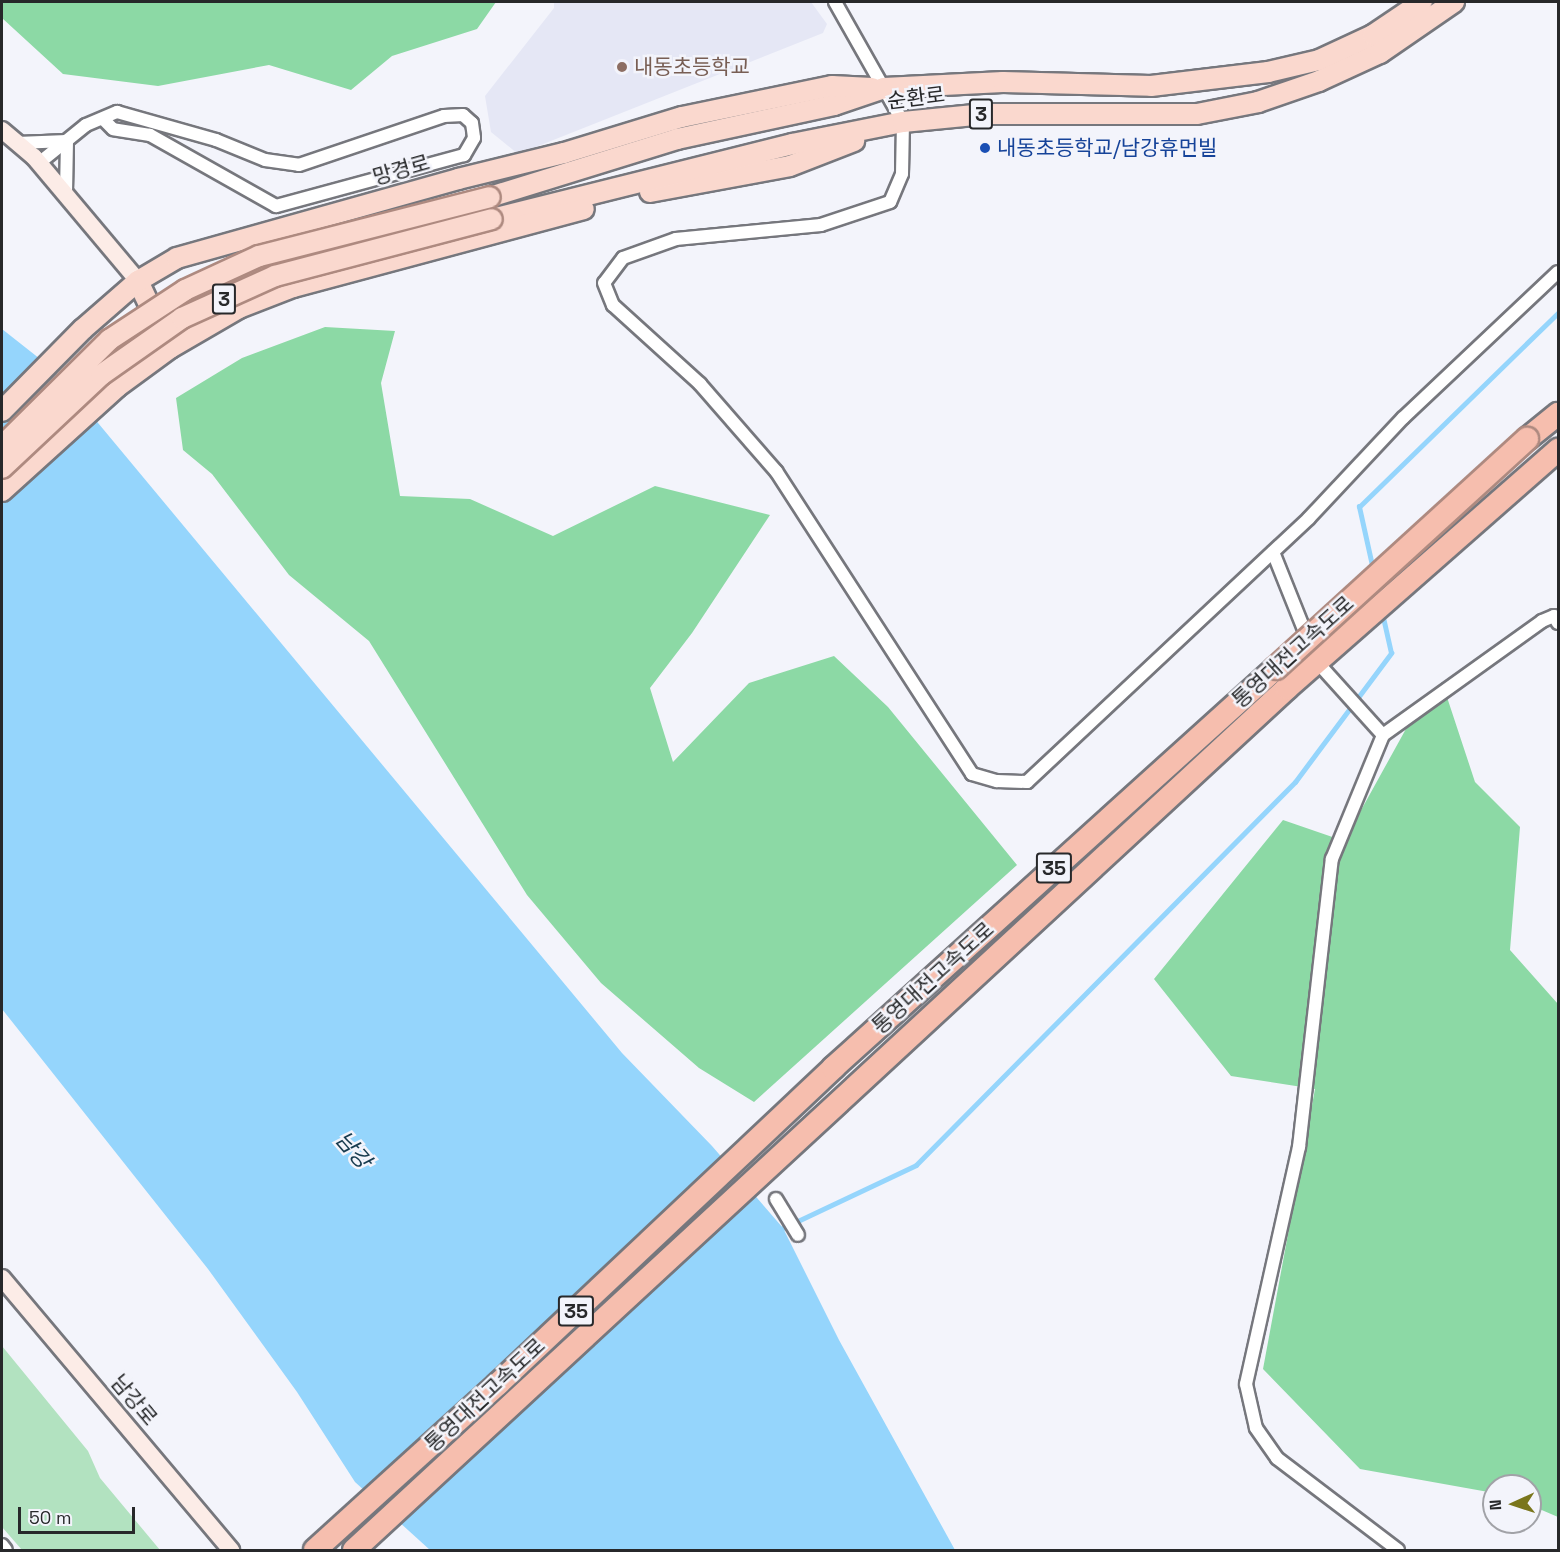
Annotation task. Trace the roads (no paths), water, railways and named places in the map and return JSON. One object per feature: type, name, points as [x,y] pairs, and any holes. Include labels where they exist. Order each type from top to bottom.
[{"type":"highway","name":"통영대전고속도로","points":[[315,1551],[498,1384],[833,1068],[1527,439],[1558,414]]},
{"type":"highway","name":"통영대전고속도로","points":[[354,1551],[848,1090],[1287,688],[1551,456]]},
{"type":"main road","name":"순환로","points":[[2,446],[109,340],[184,290],[259,256],[489,197],[677,139],[834,105],[884,88],[1004,82],[1151,86],[1236,78],[1319,60],[1373,35],[1422,2]]},
{"type":"main road","name":"순환로","points":[[2,468],[101,375],[182,318],[275,276],[792,144],[903,122],[985,114],[1197,114],[1258,102],[1319,81],[1380,53],[1442,5]]},
{"type":"main road","name":"망경로","points":[[2,411],[83,329],[138,281],[177,258],[229,241],[564,153],[682,117],[832,86],[884,88]]},
{"type":"main road","points":[[2,491],[117,387],[170,348],[239,308],[293,287],[645,193],[790,166],[903,122]]},
{"type":"main road","points":[[138,281],[170,348]]},
{"type":"street","points":[[835,2],[903,122],[902,174],[890,202],[821,225],[676,239],[623,258],[604,283],[613,305],[700,384],[776,471],[972,774],[997,781],[1027,782],[1273,552],[1403,418],[1558,272]]},
{"type":"street","points":[[39,163],[86,125],[117,112],[143,118],[266,160],[298,165],[444,116],[463,115],[472,123],[474,138],[464,155],[276,206],[150,135],[112,129],[103,119]]},
{"type":"street","points":[[2,130],[39,163],[138,281]]},
{"type":"street","points":[[66,195],[67,141]]},
{"type":"street","points":[[17,143],[67,141]]},
{"type":"street","points":[[1273,552],[1317,662],[1383,735]]},
{"type":"street","points":[[1398,1551],[1277,1458],[1256,1428],[1246,1384],[1299,1147],[1332,860],[1383,735],[1542,621],[1554,616],[1558,623]]},
{"type":"street","points":[[776,1199],[798,1235]]},
{"type":"street","name":"남강로","points":[[2,1278],[231,1551]]},
{"type":"street","points":[[2,1545],[6,1551]]},
{"type":"water","name":"남강","points":[[2,329],[54,370],[622,1053],[712,1146],[783,1228],[839,1340],[955,1550],[430,1550],[355,1482],[297,1392],[208,1269],[2,1009]]},
{"type":"waterway","points":[[1373,570],[1359,507],[1558,313]]},
{"type":"waterway","points":[[783,1228],[916,1165],[1295,782],[1391,653],[1382,613]]},
{"type":"place","name":"내동초등학교","points":[[622,67]]},
{"type":"place","name":"내동초등학교/남강휴먼빌","points":[[985,148]]}]
